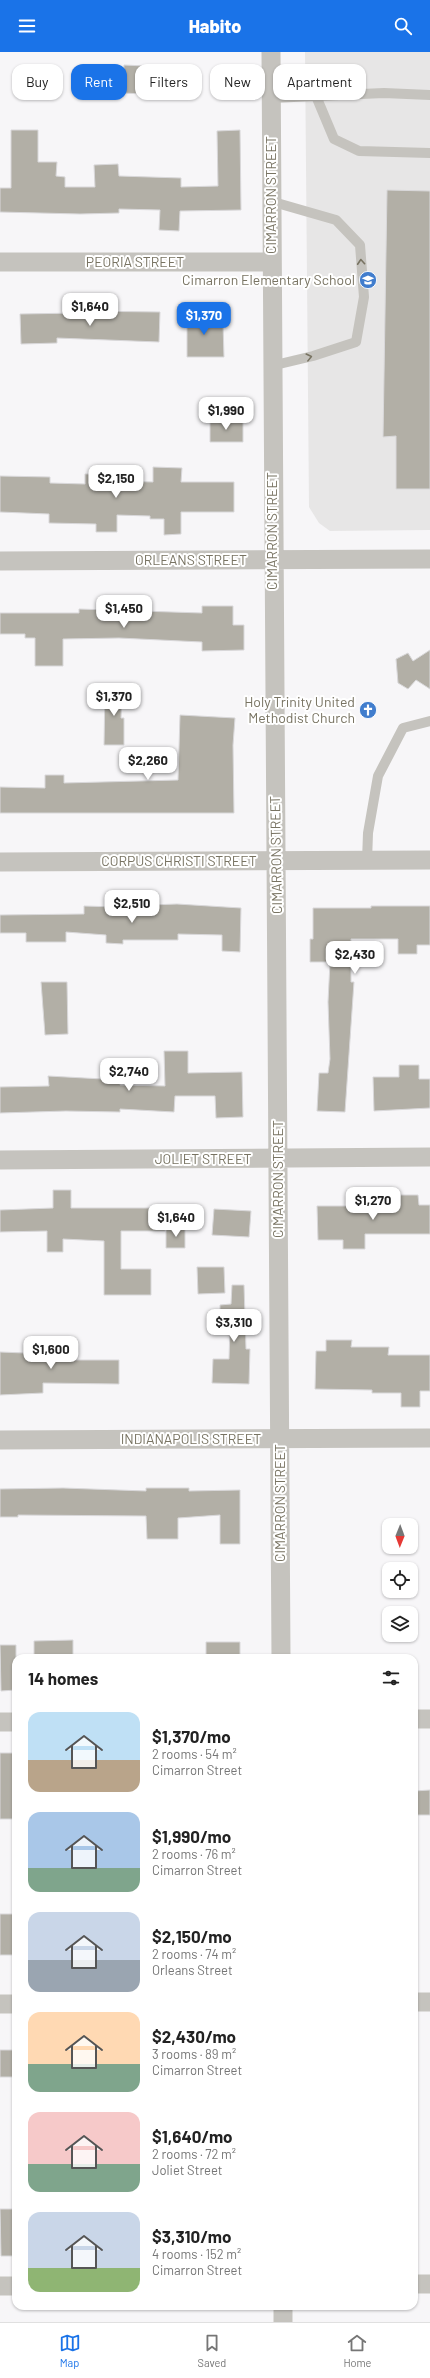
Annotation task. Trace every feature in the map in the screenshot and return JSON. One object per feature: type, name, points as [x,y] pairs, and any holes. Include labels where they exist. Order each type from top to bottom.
[{"type":"street","name":"CIMARRON STREET","points":[[270,52],[272,559],[276,861],[281,1654]]},
{"type":"street","name":"PEORIA STREET","points":[[0,262],[270,262]]},
{"type":"street","name":"ORLEANS STREET","points":[[0,561],[430,557]]},
{"type":"street","name":"CORPUS CHRISTI STREET","points":[[0,862],[430,860]]},
{"type":"street","name":"JOLIET STREET","points":[[0,1160],[430,1157]]},
{"type":"street","name":"INDIANAPOLIS STREET","points":[[0,1440],[430,1438]]},
{"type":"street","points":[[418,1720],[430,1719]]},
{"type":"street","points":[[0,1722],[12,1722]]},
{"type":"street","points":[[418,2002],[430,2002]]},
{"type":"street","points":[[0,2004],[12,2004]]},
{"type":"street","points":[[418,2284],[430,2284]]},
{"type":"street","points":[[0,2286],[12,2286]]},
{"type":"street","points":[[283,2310],[283,2322]]},
{"type":"lane","points":[[366,94],[430,95]]},
{"type":"lane","points":[[318,100],[334,139],[359,151],[430,152]]},
{"type":"lane","points":[[270,201],[336,220],[360,245],[364,297],[356,342],[313,356],[271,366]]},
{"type":"lane","points":[[367,861],[368,833],[378,776],[404,728],[430,721]]},
{"type":"shaded area","name":"Cimarron Elementary School","points":[[305,52],[430,52],[430,530],[330,531],[319,523],[309,507],[305,100],[366,100],[366,64],[305,64]]},
{"type":"building","points":[[127,65],[135,66],[135,94],[127,93]]},
{"type":"building","points":[[11,130],[38,130],[38,162],[57,162],[56,176],[65,177],[65,187],[95,187],[94,165],[118,164],[119,176],[181,178],[181,187],[218,186],[217,131],[240,130],[241,210],[180,211],[179,231],[159,230],[160,210],[119,209],[119,213],[80,214],[0,212],[0,188],[11,188]]},
{"type":"building","points":[[387,190],[430,191],[430,489],[396,489],[396,436],[383,437]]},
{"type":"building","points":[[78,311],[160,312],[159,342],[57,338],[57,343],[21,344],[20,314],[78,313]]},
{"type":"building","points":[[210,311],[210,324],[223,324],[224,357],[187,357],[187,312]]},
{"type":"building","points":[[210,420],[243,420],[243,442],[210,442]]},
{"type":"building","points":[[153,467],[182,468],[181,482],[234,482],[234,512],[181,512],[181,534],[164,535],[164,519],[150,519],[150,516],[117,515],[117,532],[96,532],[96,524],[49,523],[49,514],[0,512],[0,476],[50,477],[50,483],[85,484],[85,474],[114,474],[114,481],[153,482]]},
{"type":"building","points":[[202,606],[233,606],[233,625],[244,625],[244,650],[202,651],[202,642],[119,638],[63,639],[63,666],[35,666],[35,638],[25,638],[25,634],[0,634],[0,613],[79,613],[79,609],[202,613]]},
{"type":"building","points":[[430,650],[430,689],[416,680],[408,689],[398,683],[396,659],[408,653],[413,661]]},
{"type":"building","points":[[105,687],[122,688],[121,718],[124,718],[124,745],[104,745]]},
{"type":"building","points":[[180,715],[235,718],[233,745],[234,813],[0,813],[0,787],[45,788],[45,775],[64,775],[64,783],[178,780]]},
{"type":"building","points":[[177,904],[241,908],[240,952],[222,951],[222,935],[178,934],[178,940],[123,940],[123,944],[106,943],[106,935],[66,932],[66,942],[26,942],[26,933],[0,933],[0,915],[84,914],[84,906],[150,908],[150,905]]},
{"type":"building","points":[[371,906],[430,906],[430,945],[417,945],[417,954],[398,954],[398,939],[351,939],[351,982],[354,982],[345,1112],[317,1111],[319,1073],[328,1073],[330,1059],[328,1002],[330,962],[310,962],[310,939],[313,939],[313,908],[371,908]]},
{"type":"building","points":[[41,982],[67,982],[68,1034],[45,1035]]},
{"type":"building","points":[[164,1051],[188,1051],[188,1073],[242,1072],[243,1117],[216,1118],[215,1096],[175,1096],[174,1112],[120,1109],[120,1112],[66,1111],[0,1113],[0,1087],[49,1086],[48,1076],[121,1080],[120,1085],[165,1086]]},
{"type":"building","points":[[399,1065],[419,1065],[419,1079],[430,1079],[430,1108],[374,1111],[373,1077],[399,1077]]},
{"type":"building","points":[[53,1190],[71,1190],[71,1208],[166,1208],[165,1231],[121,1231],[121,1269],[151,1269],[151,1295],[104,1295],[104,1241],[63,1239],[63,1252],[47,1252],[47,1231],[0,1232],[0,1210],[53,1208]]},
{"type":"building","points":[[393,1195],[418,1195],[419,1205],[430,1205],[430,1234],[365,1234],[365,1249],[343,1249],[343,1240],[318,1240],[317,1206],[393,1206]]},
{"type":"building","points":[[214,1209],[251,1211],[249,1237],[212,1235]]},
{"type":"building","points":[[166,1229],[185,1229],[185,1248],[166,1248]]},
{"type":"building","points":[[197,1267],[224,1267],[225,1293],[198,1294]]},
{"type":"building","points":[[232,1285],[244,1285],[246,1349],[250,1349],[249,1384],[212,1383],[213,1359],[229,1359],[230,1326],[220,1326],[220,1305],[231,1304]]},
{"type":"building","points":[[326,1340],[352,1340],[351,1347],[389,1347],[388,1355],[430,1355],[430,1391],[420,1391],[420,1407],[401,1407],[401,1393],[372,1393],[372,1390],[315,1389],[316,1351],[326,1351]]},
{"type":"building","points":[[25,1341],[45,1341],[45,1349],[70,1349],[70,1360],[119,1360],[119,1384],[43,1383],[43,1393],[0,1395],[0,1352],[25,1353]]},
{"type":"building","points":[[63,1488],[146,1491],[146,1488],[189,1488],[189,1491],[240,1490],[240,1544],[220,1544],[220,1515],[178,1518],[178,1539],[147,1539],[146,1516],[18,1515],[18,1517],[0,1517],[0,1489]]},
{"type":"building","points":[[73,1640],[73,1654],[34,1654],[34,1641]]},
{"type":"building","points":[[206,1642],[240,1642],[240,1654],[206,1654]]},
{"type":"building","points":[[0,1645],[16,1645],[16,1654],[12,1654],[12,1690],[1,1691]]},
{"type":"building","points":[[0,1753],[12,1753],[12,1819],[0,1819]]},
{"type":"building","points":[[430,1790],[430,1815],[418,1815],[418,1791]]},
{"type":"building","points":[[0,1914],[12,1914],[12,1955],[0,1955]]},
{"type":"building","points":[[0,2050],[12,2050],[12,2077],[0,2077]]},
{"type":"building","points":[[0,2209],[12,2209],[12,2256],[1,2256]]},
{"type":"place","name":"Cimarron Elementary School","points":[[368,280]]},
{"type":"place","name":"Holy Trinity United Methodist Church","points":[[368,710]]}]
